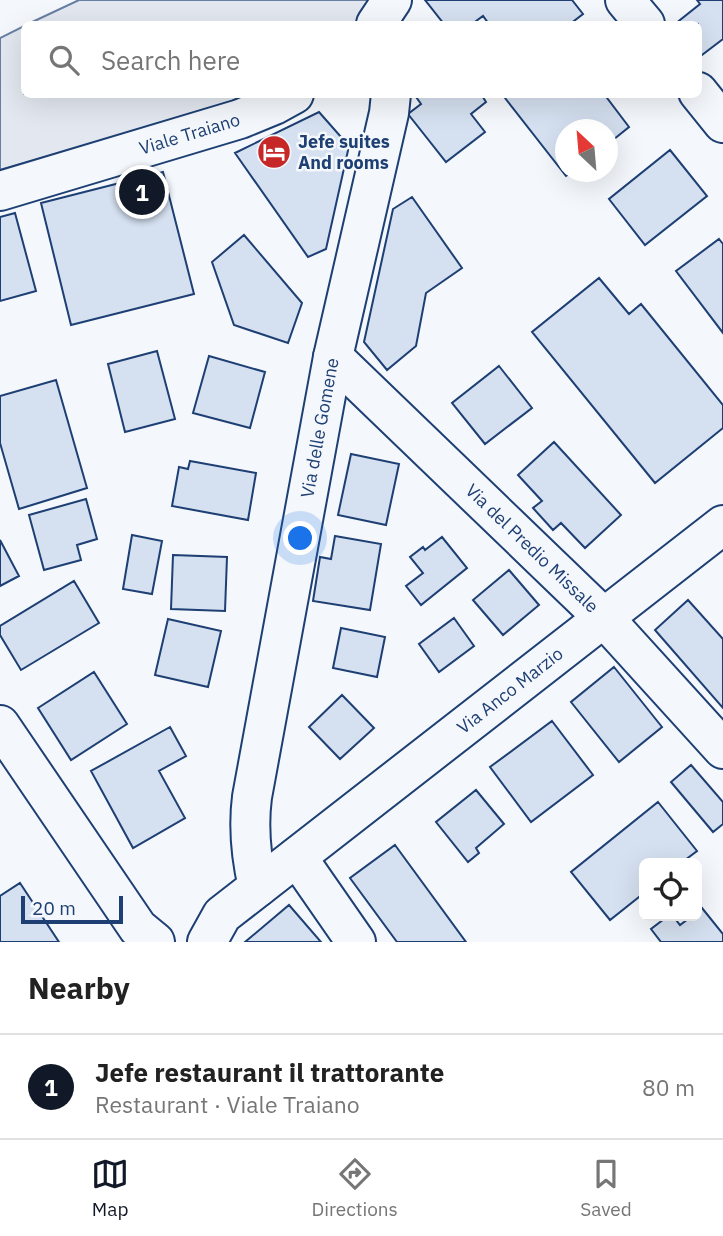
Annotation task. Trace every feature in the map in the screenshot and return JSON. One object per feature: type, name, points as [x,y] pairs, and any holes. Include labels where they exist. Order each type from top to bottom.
[{"type":"street","points":[[378,21],[392,0]]},
{"type":"street","points":[[625,0],[642,21]]},
{"type":"street","points":[[702,97],[723,123]]},
{"type":"street","name":"Viale Traiano","points":[[0,191],[240,119],[287,98]]},
{"type":"street","name":"Via delle Gomene","points":[[258,887],[250,847],[252,797],[333,357],[391,98]]},
{"type":"street","name":"Via del Predio Missale","points":[[333,357],[604,618],[723,749]]},
{"type":"street","name":"Via Anco Marzio","points":[[207,942],[222,915],[723,525]]},
{"type":"street","points":[[0,725],[138,928],[155,942]]},
{"type":"street","points":[[297,857],[356,942]]},
{"type":"shaded area","points":[[79,0],[376,0],[358,21],[34,21]]},
{"type":"shaded area","points":[[21,28],[21,98],[250,98],[0,170],[0,38]]},
{"type":"building","points":[[425,0],[572,0],[583,14],[574,21],[487,21],[483,16],[476,21],[442,21]]},
{"type":"building","points":[[697,0],[723,0],[723,39],[702,55],[702,21],[679,21],[700,4]]},
{"type":"building","points":[[417,98],[484,98],[486,102],[471,114],[485,132],[446,162],[408,114],[421,104]]},
{"type":"building","points":[[505,98],[607,98],[629,127],[618,136],[618,119],[555,119],[555,162]]},
{"type":"building","points":[[319,112],[349,146],[326,249],[308,257],[235,153]]},
{"type":"building","points":[[670,150],[707,196],[645,245],[609,199]]},
{"type":"building","points":[[163,172],[194,294],[71,325],[41,203]]},
{"type":"building","points":[[412,197],[462,268],[426,293],[416,346],[387,370],[364,342],[393,209]]},
{"type":"building","points":[[15,213],[36,291],[0,301],[0,217]]},
{"type":"building","points":[[244,235],[302,303],[288,343],[234,325],[212,262]]},
{"type":"building","points":[[719,239],[723,244],[723,333],[676,271]]},
{"type":"building","points":[[599,278],[629,314],[641,304],[723,405],[723,428],[655,483],[532,332]]},
{"type":"building","points":[[157,351],[175,419],[125,432],[108,364]]},
{"type":"building","points":[[209,356],[265,372],[250,428],[193,413]]},
{"type":"building","points":[[499,366],[532,408],[485,444],[452,403]]},
{"type":"building","points":[[56,380],[87,488],[19,509],[0,443],[0,396]]},
{"type":"building","points":[[554,442],[621,515],[585,548],[561,523],[553,530],[533,508],[542,501],[518,475]]},
{"type":"building","points":[[351,454],[399,464],[386,525],[338,515]]},
{"type":"building","points":[[190,461],[256,473],[248,520],[172,506],[179,467],[188,469]]},
{"type":"building","points":[[86,499],[97,539],[77,545],[81,560],[44,570],[29,515]]},
{"type":"building","points":[[132,535],[162,541],[152,594],[123,589]]},
{"type":"building","points":[[335,536],[381,544],[370,610],[313,601],[320,557],[331,559]]},
{"type":"building","points":[[442,537],[467,568],[421,605],[406,586],[423,573],[410,557]]},
{"type":"building","points":[[0,540],[19,576],[0,586]]},
{"type":"building","points":[[173,555],[227,557],[225,611],[171,609]]},
{"type":"building","points":[[509,570],[539,605],[503,635],[473,600]]},
{"type":"building","points":[[74,581],[99,623],[21,670],[0,635],[0,626]]},
{"type":"building","points":[[688,600],[723,639],[723,708],[655,630]]},
{"type":"building","points":[[454,618],[474,646],[439,672],[419,644]]},
{"type":"building","points":[[168,619],[221,631],[208,687],[155,675]]},
{"type":"building","points":[[341,628],[385,637],[377,677],[333,668]]},
{"type":"building","points":[[614,667],[662,727],[619,762],[571,702]]},
{"type":"building","points":[[94,672],[127,724],[71,760],[38,708]]},
{"type":"building","points":[[342,695],[374,728],[340,759],[309,727]]},
{"type":"building","points":[[552,721],[593,775],[531,822],[490,767]]},
{"type":"building","points":[[170,727],[186,756],[159,771],[185,818],[133,848],[91,771]]},
{"type":"building","points":[[691,765],[723,802],[723,824],[713,832],[671,782]]},
{"type":"building","points":[[476,790],[504,824],[476,848],[479,853],[468,862],[436,822]]},
{"type":"building","points":[[658,802],[697,851],[688,858],[639,858],[639,897],[610,920],[571,872]]},
{"type":"building","points":[[395,845],[466,942],[397,942],[350,878]]},
{"type":"building","points":[[20,883],[59,942],[0,942],[0,896]]},
{"type":"building","points":[[289,905],[321,942],[245,942]]},
{"type":"building","points":[[702,908],[723,934],[723,942],[661,942],[651,929],[661,921],[677,921],[680,925],[685,921],[702,921]]},
{"type":"place","name":"Jefe suites And rooms","points":[[274,152]]},
{"type":"place","name":"Jefe restaurant il trattorante","points":[[142,192]]}]
